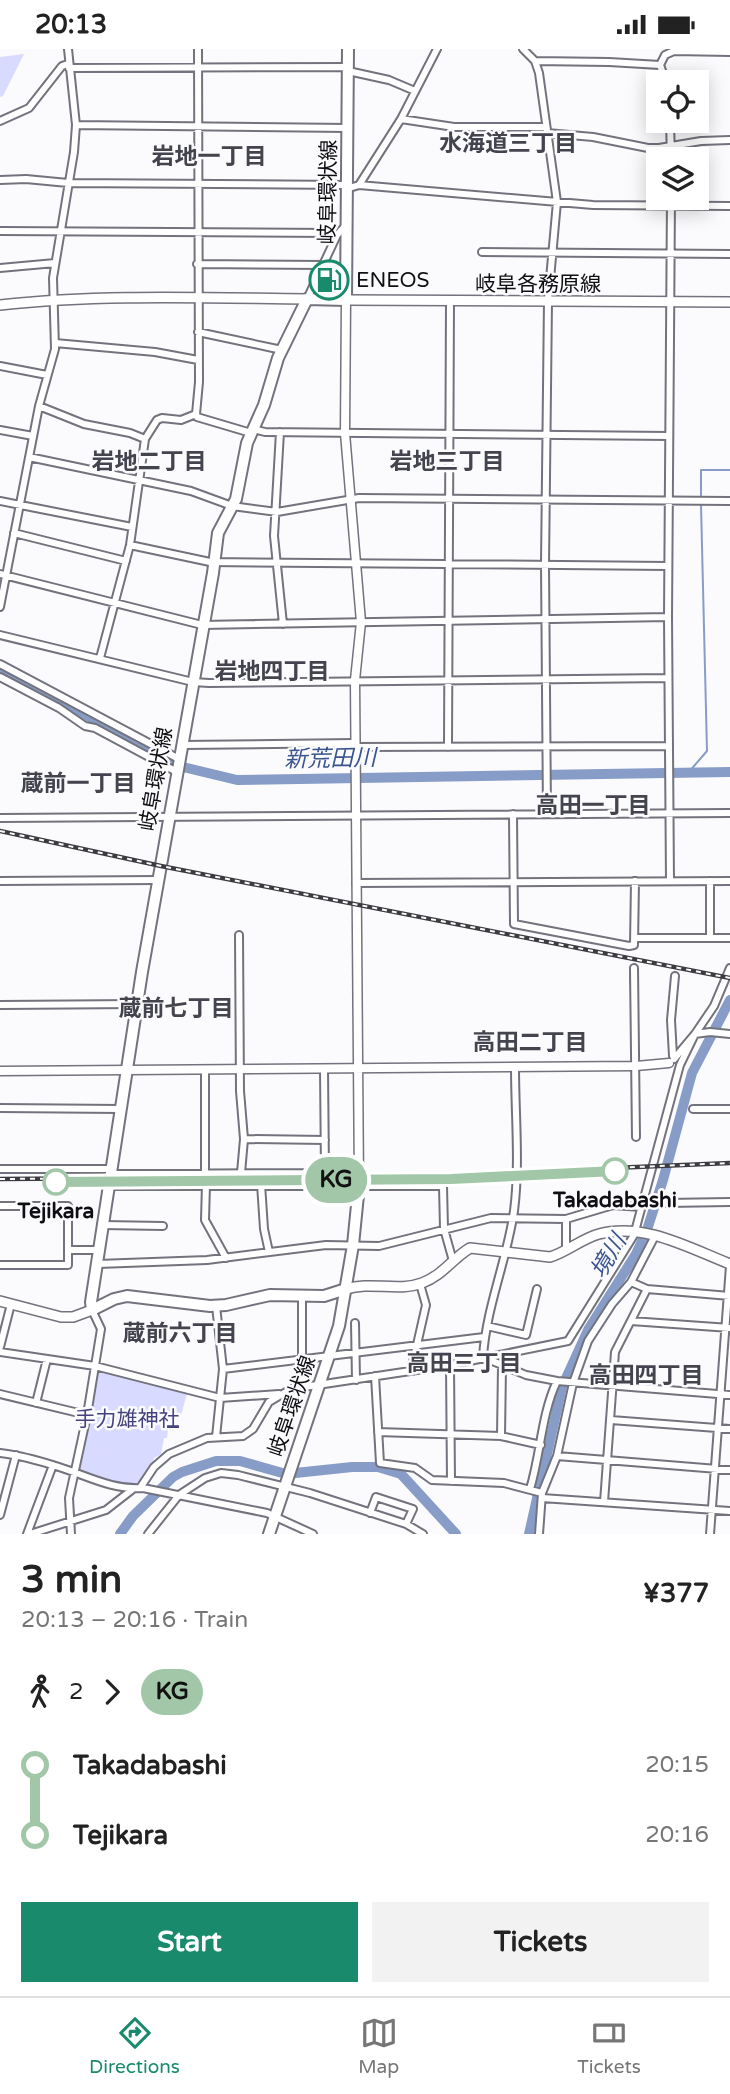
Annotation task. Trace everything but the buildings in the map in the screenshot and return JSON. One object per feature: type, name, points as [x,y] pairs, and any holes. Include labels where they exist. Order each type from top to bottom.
[{"type":"main road","name":"岐阜環状線","points":[[346,300],[348,49]]},
{"type":"main road","points":[[0,305],[52,299],[346,300]]},
{"type":"main road","name":"岐阜環状線","points":[[92,1310],[126,1070],[218,533],[232,506],[242,457],[264,405],[282,350],[307,299]]},
{"type":"main road","name":"岐阜各務原線","points":[[346,300],[730,302]]},
{"type":"main road","name":"岐阜環状線","points":[[269,1534],[339,1326],[353,1245],[359,1185]]},
{"type":"main road","points":[[0,1301],[61,1317],[73,1317],[127,1296],[216,1306],[270,1295],[324,1296],[360,1285],[420,1284],[437,1276],[470,1248],[550,1257],[580,1241],[620,1230],[637,1230],[653,1235],[730,1265]]},
{"type":"street","points":[[0,607],[3,575],[39,406],[55,349],[52,299],[55,263],[76,125],[68,49]]},
{"type":"street","points":[[198,49],[197,417],[252,431],[669,436]]},
{"type":"street","points":[[359,185],[401,119],[437,49]]},
{"type":"street","points":[[523,49],[535,61],[539,73],[557,202],[548,301],[545,565],[547,814]]},
{"type":"street","points":[[662,70],[660,65],[663,52],[730,52]]},
{"type":"street","points":[[535,61],[660,65]]},
{"type":"street","points":[[0,121],[29,108],[62,66],[348,69],[389,80],[415,91]]},
{"type":"street","points":[[401,119],[454,127],[547,130],[648,148],[730,140]]},
{"type":"street","points":[[76,125],[348,128]]},
{"type":"street","points":[[670,133],[671,146]]},
{"type":"street","points":[[0,180],[346,187],[359,185],[557,202],[646,202]]},
{"type":"street","points":[[709,205],[730,206]]},
{"type":"street","points":[[670,881],[668,501],[671,210]]},
{"type":"street","points":[[307,299],[337,235],[346,225]]},
{"type":"street","points":[[0,231],[337,235]]},
{"type":"street","points":[[482,252],[730,254]]},
{"type":"street","points":[[0,268],[55,263]]},
{"type":"street","points":[[197,264],[323,265]]},
{"type":"street","points":[[346,300],[345,433],[361,622],[355,680],[359,1185]]},
{"type":"street","points":[[448,747],[450,301]]},
{"type":"street","points":[[198,332],[282,350]]},
{"type":"street","points":[[55,343],[166,353],[198,360]]},
{"type":"street","points":[[0,366],[47,376]]},
{"type":"street","points":[[39,406],[84,424],[130,433],[145,439]]},
{"type":"street","points":[[100,658],[130,545],[145,439],[157,420],[162,418],[175,421],[196,414]]},
{"type":"street","points":[[0,430],[33,436]]},
{"type":"street","points":[[280,432],[274,531],[283,624]]},
{"type":"street","points":[[29,457],[191,491],[232,506],[277,512],[351,499],[730,501]]},
{"type":"street","points":[[0,501],[132,527]]},
{"type":"street","points":[[14,533],[126,561]]},
{"type":"street","points":[[130,545],[214,562],[668,566]]},
{"type":"street","points":[[3,575],[202,625],[668,617]]},
{"type":"street","points":[[0,635],[193,682],[668,678]]},
{"type":"street","points":[[0,664],[179,759]]},
{"type":"street","points":[[0,677],[38,696],[85,726],[177,772]]},
{"type":"street","points":[[182,745],[668,745]]},
{"type":"street","points":[[0,818],[730,813]]},
{"type":"street","points":[[513,814],[514,924],[634,945],[635,881]]},
{"type":"street","points":[[0,881],[158,880]]},
{"type":"street","points":[[710,881],[710,937]]},
{"type":"street","points":[[356,883],[730,881]]},
{"type":"street","points":[[239,935],[240,1069],[244,1139],[242,1173]]},
{"type":"street","points":[[635,938],[730,938]]},
{"type":"street","points":[[634,968],[636,1137]]},
{"type":"street","points":[[0,1352],[95,1366],[220,1398],[281,1394],[568,1341],[637,1230],[680,1065],[714,1006],[730,968]]},
{"type":"street","points":[[672,1061],[671,1020],[675,976]]},
{"type":"street","points":[[0,1005],[137,1004]]},
{"type":"street","points":[[0,1071],[636,1066],[672,1061],[698,1033],[727,1033]]},
{"type":"street","points":[[484,1357],[484,1337],[507,1252],[517,1183],[515,1067]]},
{"type":"street","points":[[0,1170],[325,1173],[324,1069]]},
{"type":"street","points":[[205,1070],[205,1173]]},
{"type":"street","points":[[0,1108],[121,1109]]},
{"type":"street","points":[[693,1109],[730,1109]]},
{"type":"street","points":[[244,1139],[325,1140]]},
{"type":"street","points":[[206,1184],[205,1220],[226,1258]]},
{"type":"street","points":[[261,1184],[264,1229],[269,1252]]},
{"type":"street","points":[[109,1186],[443,1186],[444,1229],[453,1261]]},
{"type":"street","points":[[666,1203],[730,1202]]},
{"type":"street","points":[[98,1264],[226,1258],[326,1245],[379,1246],[491,1218],[566,1219],[613,1205],[641,1207]]},
{"type":"street","points":[[0,1206],[68,1206],[68,1265],[0,1265]]},
{"type":"street","points":[[566,1219],[566,1250]]},
{"type":"street","points":[[103,1225],[163,1226]]},
{"type":"street","points":[[539,1534],[542,1496],[557,1456],[572,1383],[588,1341],[612,1304],[631,1282],[653,1235]]},
{"type":"street","points":[[68,1250],[100,1249]]},
{"type":"street","points":[[710,1534],[720,1394],[728,1328],[730,1265]]},
{"type":"street","points":[[631,1282],[647,1289],[729,1295]]},
{"type":"street","points":[[411,1371],[426,1305],[420,1284]]},
{"type":"street","points":[[487,1326],[526,1335],[537,1289]]},
{"type":"street","points":[[604,1502],[615,1352],[647,1289]]},
{"type":"street","points":[[302,1297],[302,1388]]},
{"type":"street","points":[[0,1347],[11,1304]]},
{"type":"street","points":[[216,1306],[223,1369],[216,1437]]},
{"type":"street","points":[[71,1534],[69,1498],[76,1474],[101,1329],[92,1310]]},
{"type":"street","points":[[631,1321],[728,1328]]},
{"type":"street","points":[[355,1322],[356,1380]]},
{"type":"street","points":[[223,1369],[484,1337]]},
{"type":"street","points":[[484,1357],[526,1374],[557,1381],[730,1395]]},
{"type":"street","points":[[36,1403],[47,1359]]},
{"type":"street","points":[[450,1364],[451,1481]]},
{"type":"street","points":[[501,1436],[502,1366]]},
{"type":"street","points":[[375,1376],[380,1463],[415,1468],[432,1481],[504,1483],[530,1489],[542,1496],[730,1511]]},
{"type":"street","points":[[530,1489],[541,1445],[547,1402],[557,1381]]},
{"type":"street","points":[[0,1394],[87,1415]]},
{"type":"street","points":[[29,1534],[106,1510],[139,1488],[160,1461],[178,1450],[207,1438],[243,1436],[253,1429],[269,1402],[281,1394]]},
{"type":"street","points":[[611,1420],[730,1429]]},
{"type":"street","points":[[378,1432],[501,1436],[541,1445]]},
{"type":"street","points":[[0,1453],[53,1465],[107,1485],[179,1495],[275,1515],[313,1534]]},
{"type":"street","points":[[0,1515],[16,1455]]},
{"type":"street","points":[[557,1456],[730,1470]]},
{"type":"street","points":[[29,1534],[53,1465]]},
{"type":"street","points":[[148,1534],[179,1495],[205,1478],[221,1473],[286,1484],[406,1524],[424,1534]]},
{"type":"street","points":[[370,1513],[376,1497],[413,1509],[406,1524]]},
{"type":"green space","points":[[24,54],[3,96],[0,97],[0,57]]},
{"type":"green space","name":"手力雄神社","points":[[95,1366],[188,1390],[181,1415],[170,1414],[167,1438],[164,1438],[161,1454],[154,1458],[148,1476],[133,1489],[76,1474]]},
{"type":"waterway","name":"新荒田川","points":[[701,499],[701,470],[730,470]]},
{"type":"waterway","name":"新荒田川","points":[[688,773],[707,751],[701,505]]},
{"type":"waterway","name":"新荒田川","points":[[0,669],[183,767],[237,780],[730,772]]},
{"type":"waterway","points":[[630,972],[631,994]]},
{"type":"waterway","name":"境川","points":[[529,1534],[562,1387],[588,1330],[636,1254],[646,1233],[692,1073],[730,1000]]},
{"type":"waterway","points":[[631,1003],[632,1060]]},
{"type":"waterway","name":"境川","points":[[120,1534],[133,1516],[173,1477],[216,1461],[240,1461],[286,1474],[378,1467],[401,1474],[456,1534]]},
{"type":"railway","points":[[0,831],[161,866],[730,978]]},
{"type":"railway","points":[[0,1179],[425,1176],[730,1163]]},
{"type":"train","name":"KG","points":[[56,1182],[451,1179],[615,1171]]},
{"type":"place","name":"ENEOS","points":[[329,280]]},
{"type":"place","name":"Takadabashi","points":[[615,1171]]},
{"type":"place","name":"Tejikara","points":[[56,1182]]},
{"type":"district","name":"水海道三丁目","points":[[508,143]]},
{"type":"district","name":"岩地一丁目","points":[[209,156]]},
{"type":"district","name":"岩地二丁目","points":[[149,461]]},
{"type":"district","name":"岩地三丁目","points":[[447,461]]},
{"type":"district","name":"岩地四丁目","points":[[272,671]]},
{"type":"district","name":"蔵前一丁目","points":[[78,783]]},
{"type":"district","name":"高田一丁目","points":[[593,805]]},
{"type":"district","name":"蔵前七丁目","points":[[176,1008]]},
{"type":"district","name":"高田二丁目","points":[[530,1042]]},
{"type":"district","name":"蔵前六丁目","points":[[180,1333]]},
{"type":"district","name":"高田三丁目","points":[[464,1363]]},
{"type":"district","name":"高田四丁目","points":[[646,1375]]}]
